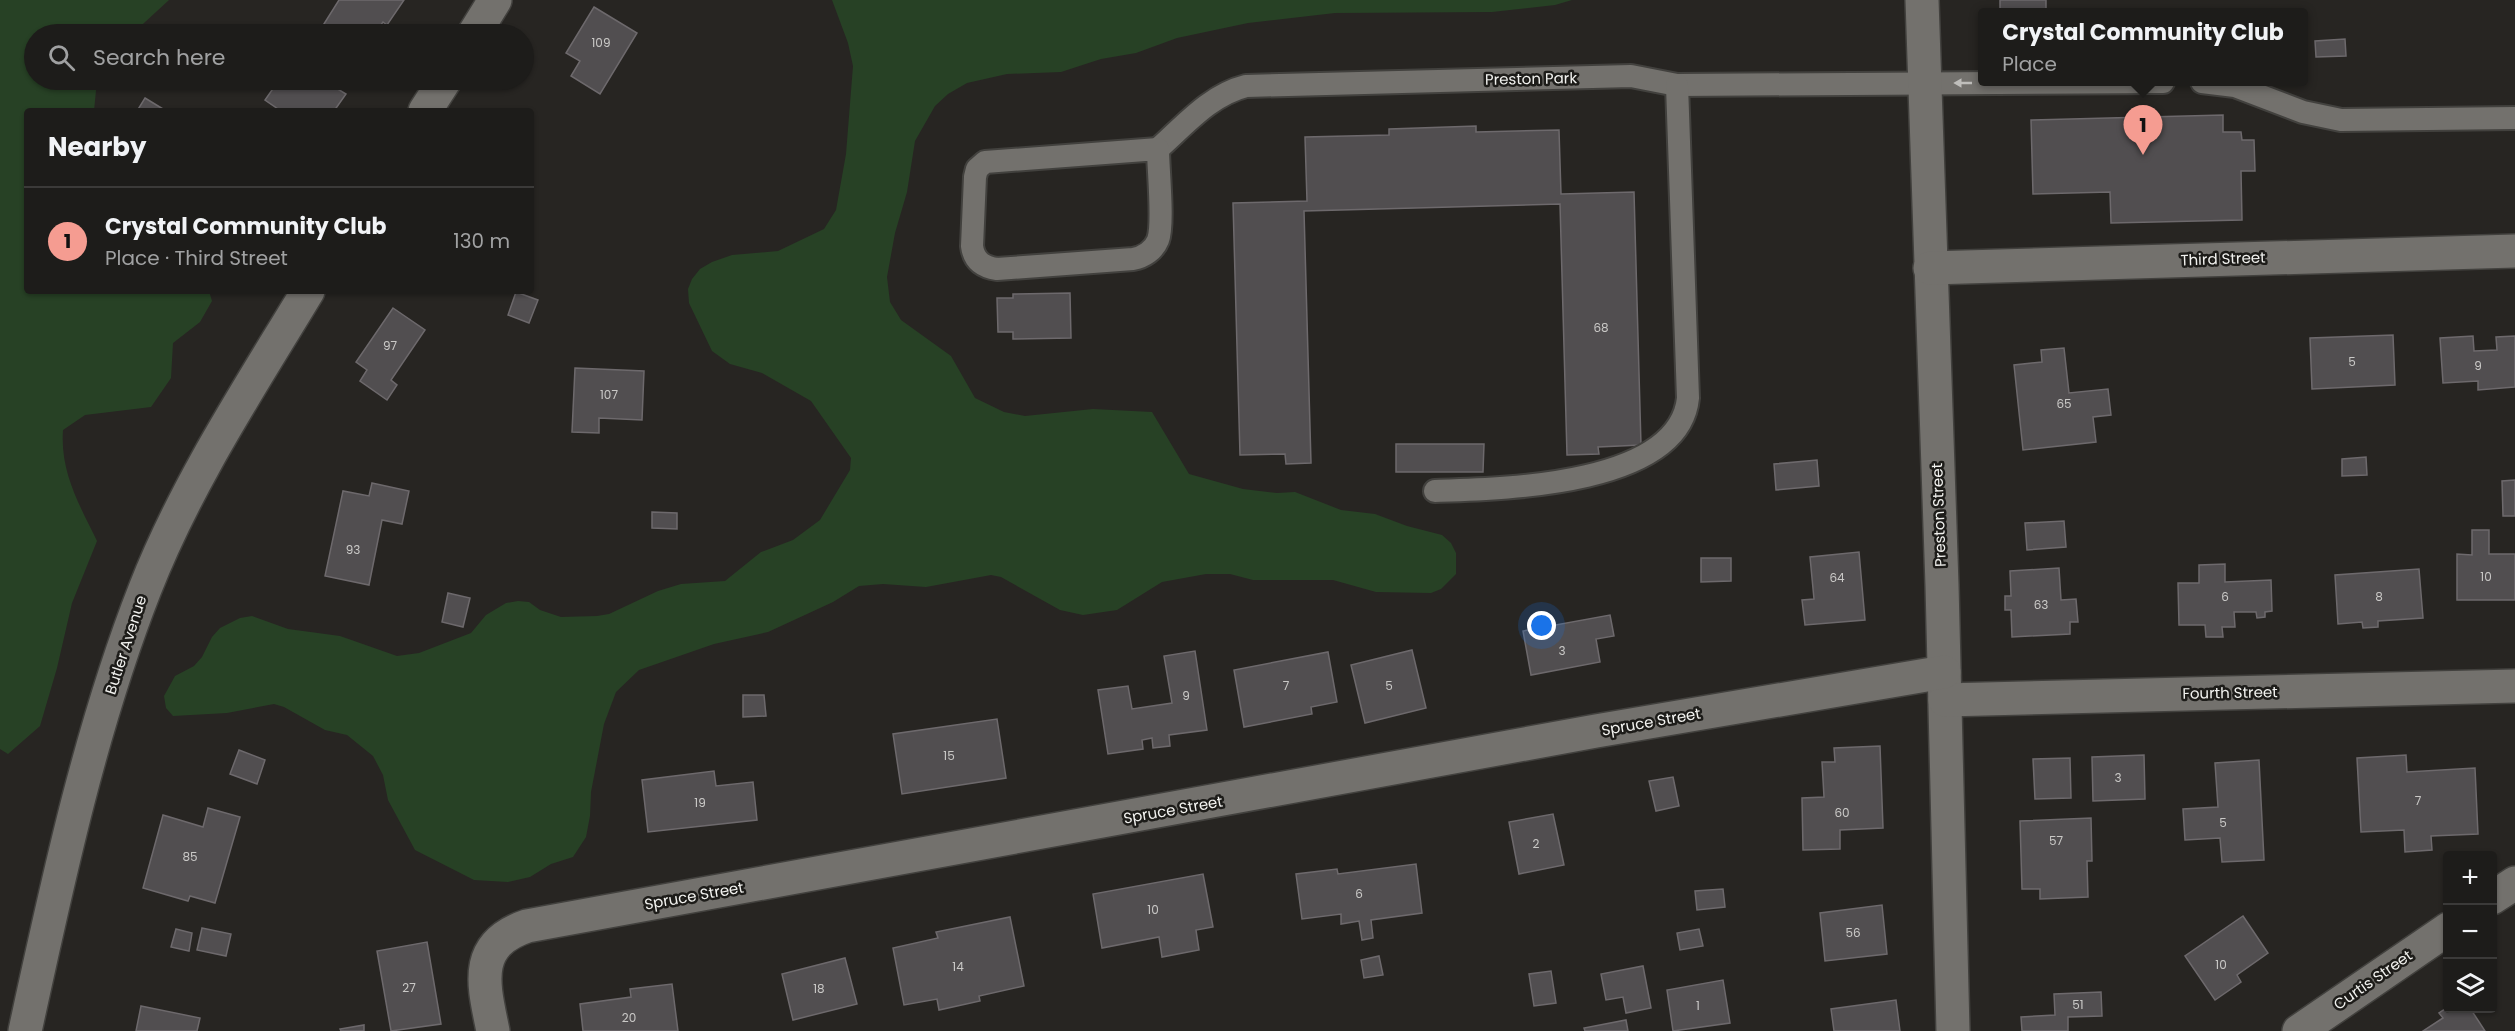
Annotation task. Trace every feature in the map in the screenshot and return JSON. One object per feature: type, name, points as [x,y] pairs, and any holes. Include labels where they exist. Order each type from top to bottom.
[{"type":"street","points":[[480,24],[495,0]]},
{"type":"street","name":"Preston Street","points":[[1922,0],[1953,1031]]},
{"type":"street","points":[[427,108],[439,90]]},
{"type":"street","name":"Third Street","points":[[1930,268],[2515,251]]},
{"type":"street","name":"Butler Avenue","points":[[25,1031],[85,778],[145,589],[218,441],[306,294]]},
{"type":"street","name":"Fourth Street","points":[[1944,686],[2515,686]]},
{"type":"street","name":"Spruce Street","points":[[493,1031],[484,987],[488,957],[499,940],[526,926],[1596,731],[1944,686]]},
{"type":"street","points":[[2497,895],[2515,883]]},
{"type":"street","name":"Curtis Street","points":[[2299,1031],[2443,932]]},
{"type":"lane","name":"Preston Park","points":[[1158,149],[1217,97],[1246,86],[1631,76],[1677,85],[1978,83]]},
{"type":"lane","points":[[1436,491],[1527,487],[1605,471],[1652,452],[1678,429],[1686,413],[1688,398],[1677,85]]},
{"type":"lane","points":[[2235,86],[2315,116],[2341,120],[2515,118]]},
{"type":"lane","points":[[1158,149],[1159,235],[1155,245],[1143,256],[1133,259],[997,269],[983,266],[974,255],[975,177],[979,166],[985,162],[1158,149]]},
{"type":"green space","points":[[0,0],[169,0],[143,24],[24,24],[24,90],[96,90],[94,108],[24,108],[24,294],[210,294],[212,301],[200,322],[173,343],[171,378],[151,407],[85,415],[63,430],[68,474],[97,541],[72,603],[57,668],[40,726],[8,754],[0,749]]},
{"type":"green space","points":[[832,0],[1572,0],[1555,5],[1492,12],[1335,13],[1248,23],[1177,38],[1136,53],[1101,59],[1061,72],[1007,74],[967,83],[948,94],[935,106],[915,141],[907,192],[895,233],[887,277],[890,302],[901,320],[951,356],[975,398],[1004,412],[1025,416],[1093,409],[1152,412],[1189,474],[1243,489],[1277,493],[1295,492],[1341,510],[1375,514],[1407,526],[1442,535],[1451,543],[1456,553],[1456,574],[1441,589],[1431,593],[1376,592],[1333,580],[1253,580],[1230,574],[1206,574],[1162,582],[1117,610],[1083,615],[1060,610],[1001,577],[991,575],[926,587],[883,584],[859,586],[833,602],[768,632],[714,644],[639,670],[616,692],[604,724],[591,792],[586,837],[573,857],[551,864],[530,877],[508,882],[474,880],[415,850],[388,800],[383,775],[373,756],[347,735],[325,730],[284,707],[274,704],[227,713],[173,716],[166,708],[164,696],[175,676],[194,666],[220,628],[240,618],[252,616],[288,629],[340,636],[397,656],[419,653],[471,633],[486,615],[506,603],[529,602],[540,610],[561,617],[597,616],[609,614],[658,591],[681,584],[725,581],[761,552],[793,540],[820,520],[850,470],[851,458],[811,401],[762,373],[730,364],[712,351],[689,303],[688,289],[700,269],[712,262],[732,255],[778,251],[824,229],[836,210],[846,154],[853,66],[848,43]]},
{"type":"building","points":[[339,0],[404,0],[388,24],[383,22],[382,24],[324,24]]},
{"type":"building","points":[[2000,0],[2046,0],[2046,8],[2000,8]]},
{"type":"building","points":[[594,7],[637,33],[600,94],[571,76],[580,61],[566,53]]},
{"type":"building","points":[[2345,39],[2346,56],[2316,57],[2315,41]]},
{"type":"building","points":[[272,90],[339,90],[346,94],[336,108],[277,108],[265,100]]},
{"type":"building","points":[[145,98],[161,108],[139,108]]},
{"type":"building","points":[[2223,115],[2223,132],[2241,132],[2242,140],[2254,140],[2255,171],[2241,171],[2242,220],[2111,223],[2110,192],[2033,194],[2031,120]]},
{"type":"building","points":[[1476,126],[1476,132],[1559,130],[1561,194],[1634,192],[1641,445],[1598,447],[1599,454],[1567,455],[1560,204],[1304,211],[1311,463],[1286,464],[1285,454],[1240,455],[1233,203],[1307,201],[1305,137],[1389,135],[1389,129]]},
{"type":"building","points":[[1070,293],[1071,338],[1013,339],[1013,332],[998,332],[997,298],[1013,298],[1013,294]]},
{"type":"building","points":[[515,294],[538,300],[529,323],[508,315]]},
{"type":"building","points":[[393,308],[425,330],[391,380],[397,385],[387,400],[360,381],[367,370],[356,362]]},
{"type":"building","points":[[2393,335],[2395,385],[2312,389],[2310,338]]},
{"type":"building","points":[[2473,336],[2474,351],[2497,350],[2496,337],[2515,336],[2515,387],[2478,390],[2478,381],[2443,383],[2440,338]]},
{"type":"building","points":[[2064,348],[2069,393],[2108,389],[2111,415],[2093,417],[2096,442],[2023,450],[2014,365],[2042,362],[2041,350]]},
{"type":"building","points":[[575,368],[644,371],[642,420],[599,418],[599,433],[572,432]]},
{"type":"building","points":[[1396,444],[1484,444],[1483,472],[1396,472]]},
{"type":"building","points":[[2366,457],[2367,475],[2342,476],[2342,459]]},
{"type":"building","points":[[1817,460],[1819,486],[1776,490],[1774,464]]},
{"type":"building","points":[[2515,480],[2515,516],[2503,516],[2502,481]]},
{"type":"building","points":[[372,483],[409,491],[402,524],[382,520],[369,585],[325,576],[343,491],[369,496]]},
{"type":"building","points":[[652,512],[677,513],[677,529],[652,528]]},
{"type":"building","points":[[2064,521],[2066,547],[2027,550],[2025,523]]},
{"type":"building","points":[[2472,530],[2489,530],[2489,554],[2515,554],[2515,600],[2457,600],[2457,554],[2472,555]]},
{"type":"building","points":[[1859,552],[1865,620],[1805,625],[1802,600],[1814,599],[1810,557]]},
{"type":"building","points":[[1701,558],[1731,558],[1731,581],[1701,582]]},
{"type":"building","points":[[2225,564],[2225,582],[2271,580],[2272,611],[2265,612],[2265,617],[2257,618],[2256,612],[2234,612],[2235,627],[2222,627],[2223,637],[2206,637],[2205,625],[2179,625],[2178,583],[2199,583],[2199,565]]},
{"type":"building","points":[[2059,568],[2061,600],[2076,599],[2078,622],[2070,622],[2070,634],[2012,637],[2011,610],[2005,610],[2005,596],[2011,596],[2010,571]]},
{"type":"building","points":[[2419,569],[2423,618],[2378,621],[2378,627],[2363,628],[2362,622],[2338,624],[2335,575]]},
{"type":"building","points":[[448,593],[470,598],[463,627],[442,622]]},
{"type":"building","points":[[1610,615],[1614,636],[1596,639],[1600,662],[1531,675],[1523,631]]},
{"type":"building","points":[[1412,650],[1426,708],[1365,723],[1351,665]]},
{"type":"building","points":[[1195,651],[1207,730],[1169,735],[1170,746],[1153,748],[1152,738],[1142,740],[1143,749],[1108,754],[1098,690],[1128,686],[1132,709],[1172,703],[1164,656]]},
{"type":"building","points":[[1328,652],[1337,702],[1311,707],[1312,714],[1244,727],[1234,670]]},
{"type":"building","points":[[743,695],[764,695],[766,716],[743,717]]},
{"type":"building","points":[[997,719],[1006,778],[902,794],[893,734]]},
{"type":"building","points":[[1880,746],[1883,828],[1840,830],[1840,849],[1803,850],[1802,798],[1824,797],[1822,762],[1835,762],[1834,748]]},
{"type":"building","points":[[239,750],[265,760],[257,784],[230,774]]},
{"type":"building","points":[[2144,755],[2145,799],[2093,801],[2092,757]]},
{"type":"building","points":[[2406,755],[2407,772],[2475,768],[2478,834],[2431,836],[2432,850],[2405,852],[2404,830],[2361,832],[2357,758]]},
{"type":"building","points":[[2070,758],[2071,798],[2035,799],[2033,759]]},
{"type":"building","points":[[2259,760],[2264,860],[2222,862],[2220,838],[2185,840],[2183,809],[2218,807],[2215,763]]},
{"type":"building","points":[[714,771],[716,786],[753,782],[757,820],[648,832],[642,780]]},
{"type":"building","points":[[1673,777],[1679,806],[1656,811],[1649,781]]},
{"type":"building","points":[[208,808],[240,817],[215,903],[190,896],[188,901],[143,888],[163,815],[203,827]]},
{"type":"building","points":[[1553,814],[1564,865],[1519,874],[1509,822]]},
{"type":"building","points":[[2091,818],[2092,861],[2087,861],[2088,897],[2040,899],[2040,889],[2022,889],[2020,821]]},
{"type":"building","points":[[1416,864],[1422,913],[1371,920],[1373,938],[1362,940],[1359,921],[1341,924],[1341,914],[1302,919],[1296,874],[1337,869],[1338,874]]},
{"type":"building","points":[[1203,874],[1213,927],[1196,930],[1199,950],[1162,957],[1159,937],[1102,948],[1093,894]]},
{"type":"building","points":[[1723,889],[1725,907],[1697,910],[1695,891]]},
{"type":"building","points":[[1882,905],[1887,954],[1825,961],[1820,913]]},
{"type":"building","points":[[2243,916],[2268,953],[2237,975],[2241,982],[2215,1000],[2185,956]]},
{"type":"building","points":[[1010,917],[1024,986],[979,996],[980,1001],[939,1010],[937,999],[904,1005],[893,948],[938,938],[936,932]]},
{"type":"building","points":[[202,928],[231,934],[226,956],[197,950]]},
{"type":"building","points":[[176,929],[192,933],[189,951],[171,947]]},
{"type":"building","points":[[1699,929],[1703,946],[1680,950],[1677,933]]},
{"type":"building","points":[[427,942],[441,1024],[391,1031],[377,951]]},
{"type":"building","points":[[1379,956],[1383,975],[1364,978],[1361,960]]},
{"type":"building","points":[[845,958],[857,1004],[793,1020],[782,974]]},
{"type":"building","points":[[1643,966],[1651,1008],[1626,1013],[1623,997],[1606,1000],[1601,974]]},
{"type":"building","points":[[1551,971],[1556,1003],[1534,1006],[1529,974]]},
{"type":"building","points":[[1723,980],[1730,1023],[1673,1031],[1667,990]]},
{"type":"building","points":[[672,984],[678,1031],[583,1031],[580,1004],[631,997],[630,989]]},
{"type":"building","points":[[2101,992],[2102,1016],[2068,1017],[2068,1031],[2022,1031],[2021,1017],[2055,1015],[2054,994]]},
{"type":"building","points":[[1896,1000],[1900,1031],[1834,1031],[1831,1009]]},
{"type":"building","points":[[141,1006],[200,1018],[197,1031],[136,1031]]},
{"type":"building","points":[[2443,1010],[2443,1013],[2473,1013],[2485,1031],[2423,1031],[2443,1018],[2439,1013]]},
{"type":"building","points":[[1626,1020],[1628,1031],[1585,1031],[1584,1028]]},
{"type":"building","points":[[364,1025],[364,1031],[341,1031],[340,1029]]},
{"type":"place","name":"Crystal Community Club","points":[[2143,155]]}]
